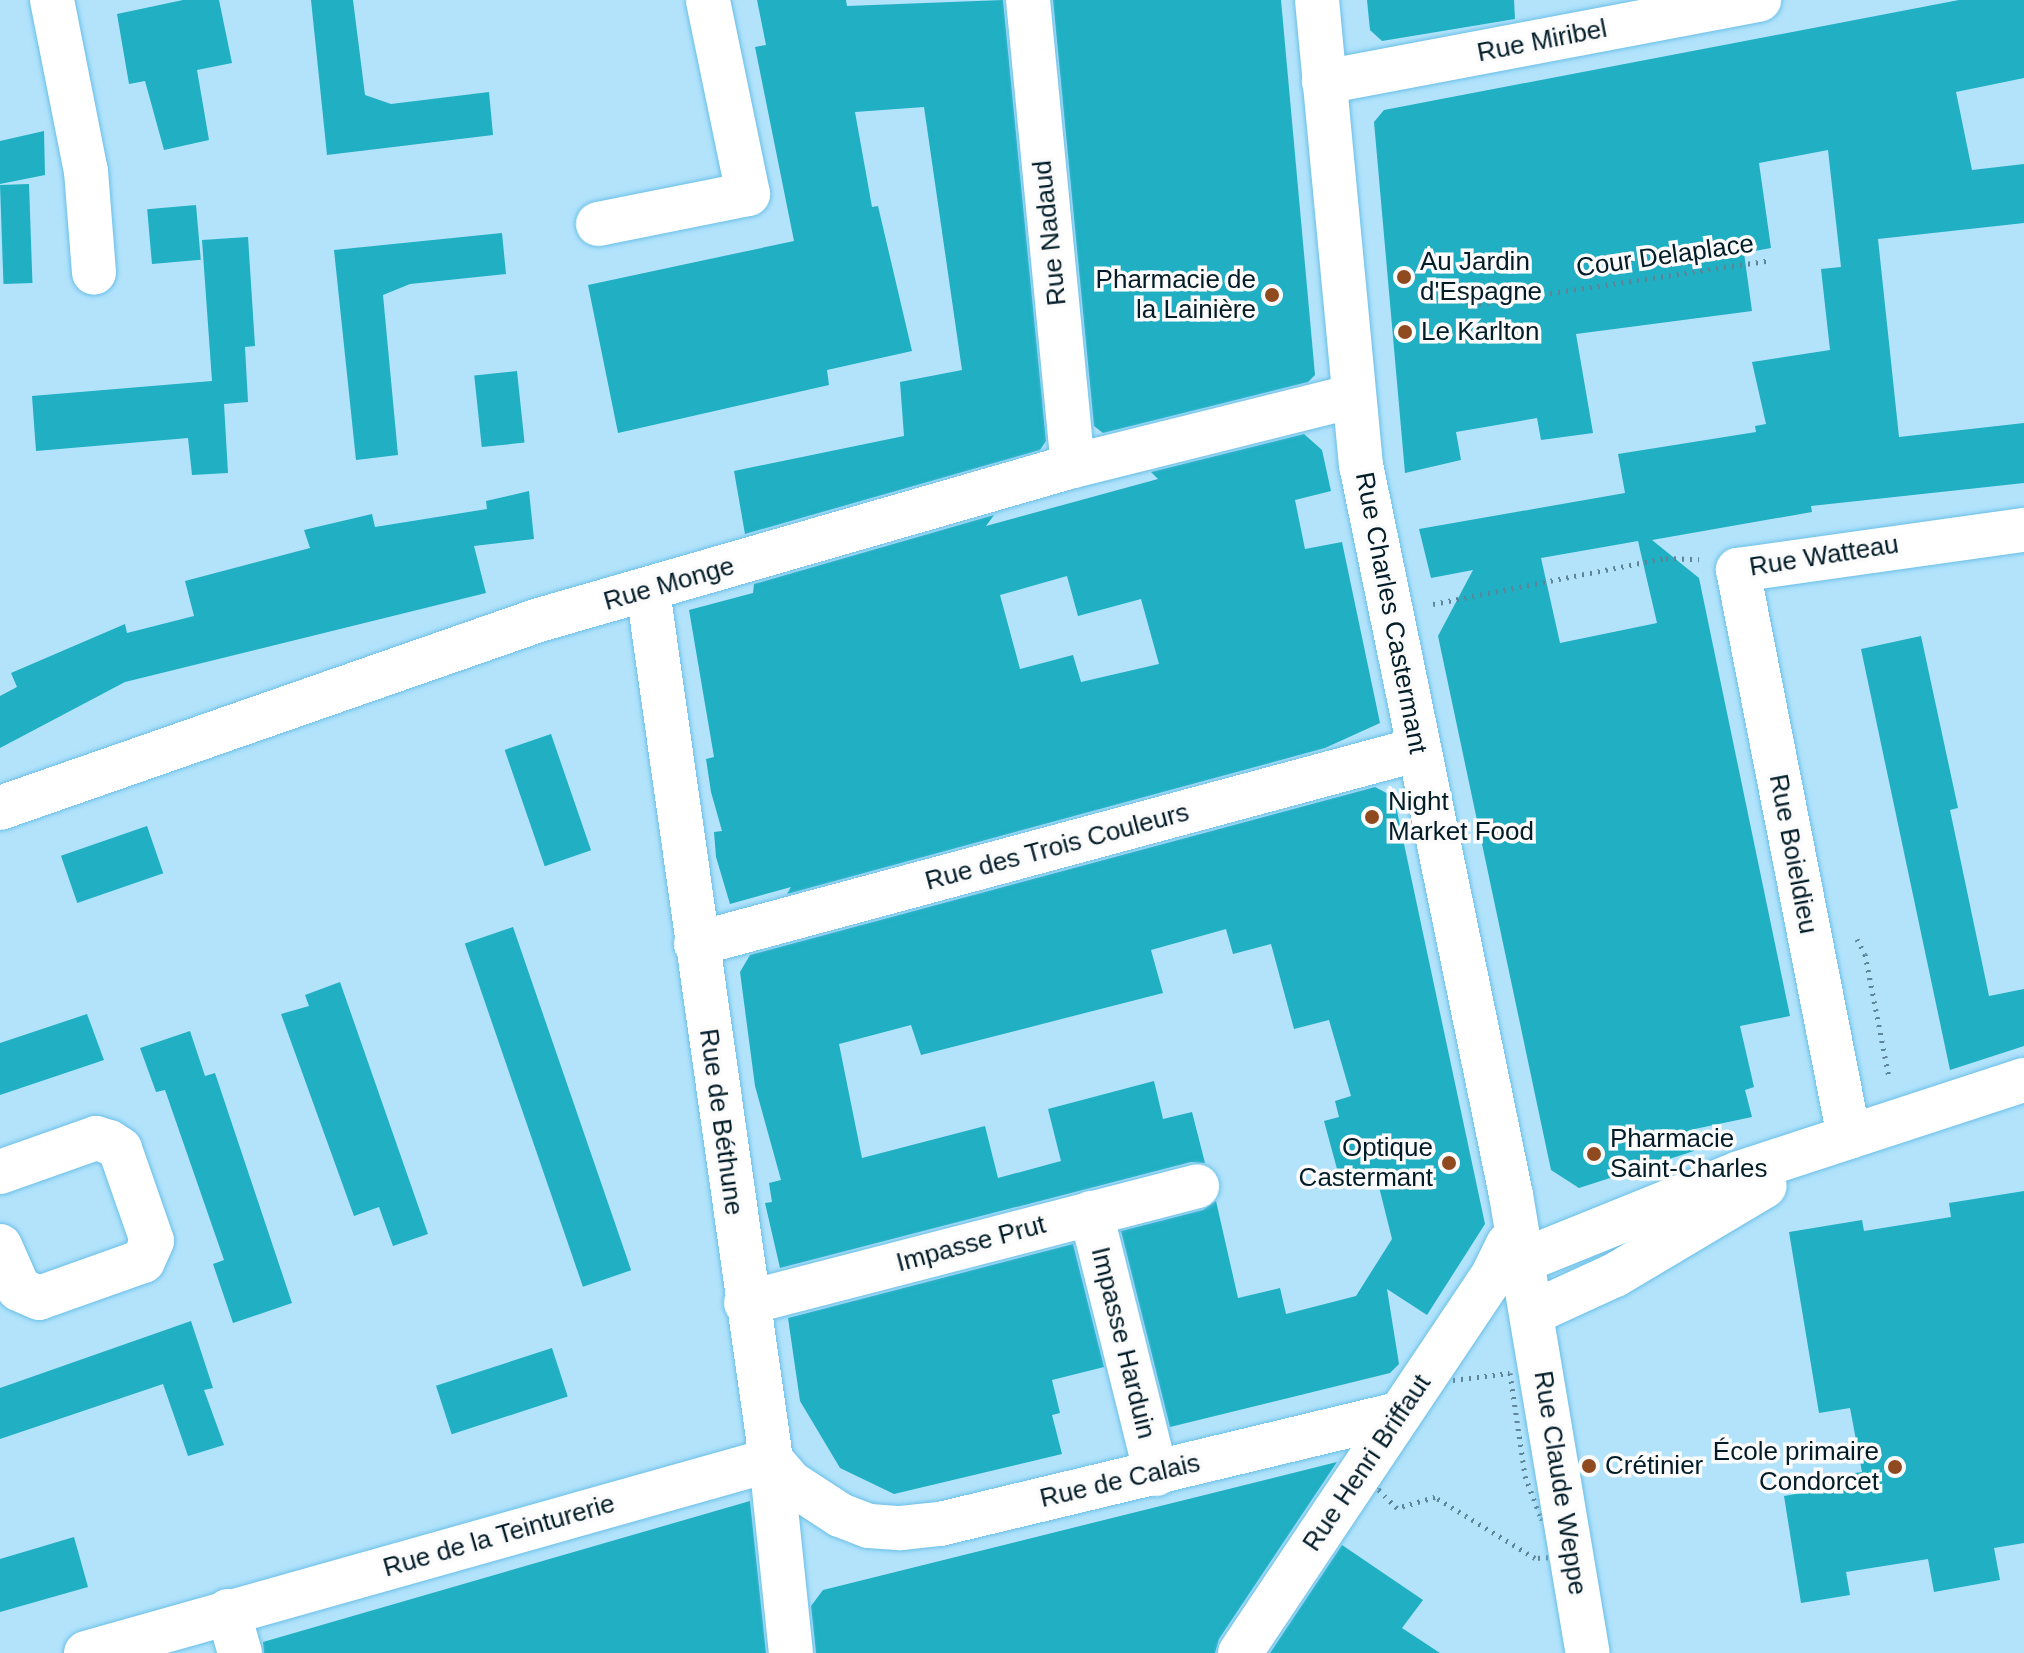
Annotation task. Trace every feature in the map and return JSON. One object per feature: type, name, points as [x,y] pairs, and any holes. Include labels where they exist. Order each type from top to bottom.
[{"type":"street","points":[[52,0],[86,171],[94,273]]},
{"type":"street","points":[[598,224],[748,194],[708,0]]},
{"type":"street","name":"Rue Nadaud","points":[[1028,0],[1073,466]]},
{"type":"street","name":"Rue Charles Castermant","points":[[1317,0],[1350,397],[1390,613],[1511,1195],[1508,1266]]},
{"type":"street","name":"Rue Miribel","points":[[1324,82],[1759,0]]},
{"type":"street","name":"Rue Monge","points":[[0,808],[539,620],[1073,466],[1350,397]]},
{"type":"street","name":"Rue Watteau","points":[[1738,570],[2024,530]]},
{"type":"street","name":"Rue Boieldieu","points":[[1738,570],[1849,1137]]},
{"type":"street","name":"Rue de Béthune","points":[[648,591],[746,1303],[771,1460],[791,1653]]},
{"type":"street","name":"Rue des Trois Couleurs","points":[[696,944],[1419,749]]},
{"type":"street","points":[[1849,1137],[1615,1275],[1532,1313],[1508,1266],[1739,1173],[1849,1137],[1898,1121],[2024,1080]]},
{"type":"street","points":[[0,1172],[96,1138],[109,1142],[120,1149],[152,1241],[143,1261],[39,1298],[19,1289],[0,1246]]},
{"type":"street","name":"Impasse Prut","points":[[746,1303],[1197,1186]]},
{"type":"street","name":"Impasse Harduin","points":[[1091,1213],[1156,1474]]},
{"type":"street","name":"Rue Henri Briffaut","points":[[1240,1653],[1450,1338],[1508,1266]]},
{"type":"street","name":"Rue Claude Weppe","points":[[1532,1313],[1588,1653]]},
{"type":"street","points":[[1450,1338],[1480,1323],[1506,1325],[1526,1343],[1546,1400]]},
{"type":"street","name":"Rue de Calais","points":[[771,1460],[791,1483],[840,1515],[869,1526],[940,1524],[1399,1414]]},
{"type":"street","name":"Rue de la Teinturerie","points":[[86,1653],[771,1460]]},
{"type":"street","points":[[781,1557],[805,1527],[840,1515]]},
{"type":"street","points":[[228,1611],[240,1653]]},
{"type":"path","name":"Cour Delaplace","points":[[1471,305],[1771,260]]},
{"type":"path","name":"Rue Watteau","points":[[1390,613],[1666,558],[1703,560],[1738,570]]},
{"type":"path","points":[[1852,930],[1865,954],[1898,1121]]},
{"type":"path","points":[[1510,1373],[1525,1476],[1541,1518],[1572,1556],[1535,1558],[1435,1497],[1397,1508],[1383,1498],[1378,1489],[1380,1477],[1445,1381],[1510,1373]]},
{"type":"building","points":[[183,0],[219,0],[232,63],[197,70],[209,140],[164,150],[145,81],[129,84],[117,14]]},
{"type":"building","points":[[311,0],[353,0],[365,95],[391,104],[489,92],[493,135],[327,155]]},
{"type":"building","points":[[757,0],[846,0],[847,6],[1003,0],[1046,441],[1040,450],[745,534],[734,471],[904,436],[900,382],[962,370],[924,107],[855,112],[872,207],[878,206],[912,351],[827,370],[829,385],[618,433],[588,285],[794,241],[755,47],[766,45]]},
{"type":"building","points":[[1053,0],[1281,0],[1315,375],[1308,382],[1103,433],[1094,426]]},
{"type":"building","points":[[1367,0],[1514,0],[1515,19],[1382,41],[1370,30]]},
{"type":"building","points":[[1959,0],[2024,0],[2024,78],[1956,92],[1972,170],[2024,164],[2024,223],[1878,239],[1899,437],[2024,423],[2024,483],[1811,506],[1812,512],[1652,540],[1699,578],[1790,1016],[1740,1026],[1754,1087],[1745,1090],[1752,1117],[1690,1130],[1694,1151],[1579,1188],[1551,1170],[1438,636],[1473,570],[1431,578],[1419,529],[1625,493],[1618,454],[1756,432],[1755,426],[1766,424],[1752,362],[1830,350],[1821,269],[1841,267],[1828,150],[1759,163],[1771,248],[1744,253],[1752,311],[1576,334],[1593,433],[1541,440],[1537,418],[1456,432],[1461,460],[1405,473],[1374,122],[1384,110]],"holes":[[[1638,541],[1657,623],[1560,643],[1541,558]]]},
{"type":"building","points":[[44,131],[45,175],[0,184],[0,141]]},
{"type":"building","points":[[29,184],[32,283],[3,284],[0,185]]},
{"type":"building","points":[[196,205],[201,260],[152,264],[147,209]]},
{"type":"building","points":[[502,233],[506,274],[410,284],[383,295],[398,455],[356,460],[334,250]]},
{"type":"building","points":[[248,237],[255,346],[245,347],[248,402],[224,404],[228,473],[192,475],[188,438],[36,451],[32,396],[212,381],[202,240]]},
{"type":"building","points":[[517,371],[525,443],[482,447],[474,375]]},
{"type":"building","points":[[1304,434],[1322,450],[1331,491],[1295,500],[1305,549],[1342,542],[1380,723],[1325,748],[787,894],[791,887],[730,904],[716,857],[714,832],[722,831],[706,759],[714,757],[689,610],[753,593],[754,584],[994,515],[986,526],[1158,479],[1151,472]],"holes":[[[1067,576],[1078,616],[1141,599],[1159,664],[1081,682],[1073,655],[1020,669],[1000,595]]]},
{"type":"building","points":[[529,491],[534,539],[474,546],[486,593],[125,682],[0,748],[0,696],[17,687],[11,673],[125,624],[127,633],[194,616],[185,581],[310,548],[304,530],[372,514],[375,527],[487,509],[486,501]]},
{"type":"building","points":[[1921,636],[1958,808],[1950,810],[1989,996],[2024,989],[2024,1046],[1950,1070],[1861,649]]},
{"type":"building","points":[[551,734],[591,850],[545,866],[505,750]]},
{"type":"building","points":[[1375,787],[1394,797],[1485,1224],[1427,1315],[1387,1289],[1399,1364],[1390,1373],[1170,1427],[1121,1231],[1203,1210],[1216,1201],[1238,1298],[1280,1288],[1286,1314],[1356,1296],[1392,1239],[1375,1171],[1340,1180],[1324,1121],[1339,1117],[1335,1101],[1351,1096],[1329,1020],[1294,1029],[1271,944],[1233,954],[1226,929],[1151,950],[1163,993],[921,1055],[911,1025],[839,1044],[862,1158],[985,1126],[998,1178],[1061,1161],[1048,1109],[1154,1081],[1163,1119],[1192,1112],[1205,1163],[1191,1162],[780,1268],[765,1203],[772,1202],[769,1183],[781,1180],[755,1086],[740,972],[750,955]]},
{"type":"building","points":[[147,826],[163,873],[77,903],[61,856]]},
{"type":"building","points":[[513,927],[631,1270],[583,1287],[465,944]]},
{"type":"building","points":[[340,982],[428,1234],[393,1246],[379,1207],[354,1216],[281,1014],[309,1006],[305,995]]},
{"type":"building","points":[[87,1014],[104,1060],[0,1095],[0,1043]]},
{"type":"building","points":[[190,1031],[205,1076],[215,1073],[292,1303],[233,1323],[213,1264],[224,1260],[165,1090],[156,1092],[140,1048]]},
{"type":"building","name":"École primaire Condorcet","points":[[2024,1191],[2024,1543],[1994,1548],[2000,1580],[1934,1592],[1928,1559],[1846,1572],[1850,1595],[1801,1603],[1784,1496],[1842,1486],[1841,1475],[1862,1472],[1850,1408],[1819,1413],[1789,1232],[1862,1220],[1864,1231],[1951,1217],[1949,1203]]},
{"type":"building","points":[[1073,1244],[1104,1367],[1052,1380],[1060,1413],[1052,1415],[1062,1454],[894,1494],[840,1468],[800,1401],[788,1318]]},
{"type":"building","points":[[191,1321],[213,1388],[204,1390],[224,1445],[188,1456],[163,1384],[0,1439],[0,1388]]},
{"type":"building","points":[[552,1348],[568,1397],[452,1434],[436,1386]]},
{"type":"building","points":[[1337,1462],[1219,1639],[1215,1653],[816,1653],[811,1606],[823,1590]]},
{"type":"building","points":[[750,1501],[766,1653],[264,1653],[263,1642]]},
{"type":"building","points":[[74,1537],[88,1587],[0,1612],[0,1559]]},
{"type":"building","points":[[1342,1545],[1423,1600],[1402,1628],[1440,1653],[1270,1653]]},
{"type":"place","name":"Au Jardin d'Espagne","points":[[1404,277]]},
{"type":"place","name":"Pharmacie de la Lainière","points":[[1272,295]]},
{"type":"place","name":"Le Karlton","points":[[1405,332]]},
{"type":"place","name":"Night Market Food","points":[[1372,817]]},
{"type":"place","name":"Pharmacie Saint-Charles","points":[[1594,1154]]},
{"type":"place","name":"Optique Castermant","points":[[1449,1163]]},
{"type":"place","name":"Crétinier","points":[[1589,1466]]},
{"type":"place","name":"École primaire Condorcet","points":[[1895,1467]]}]
